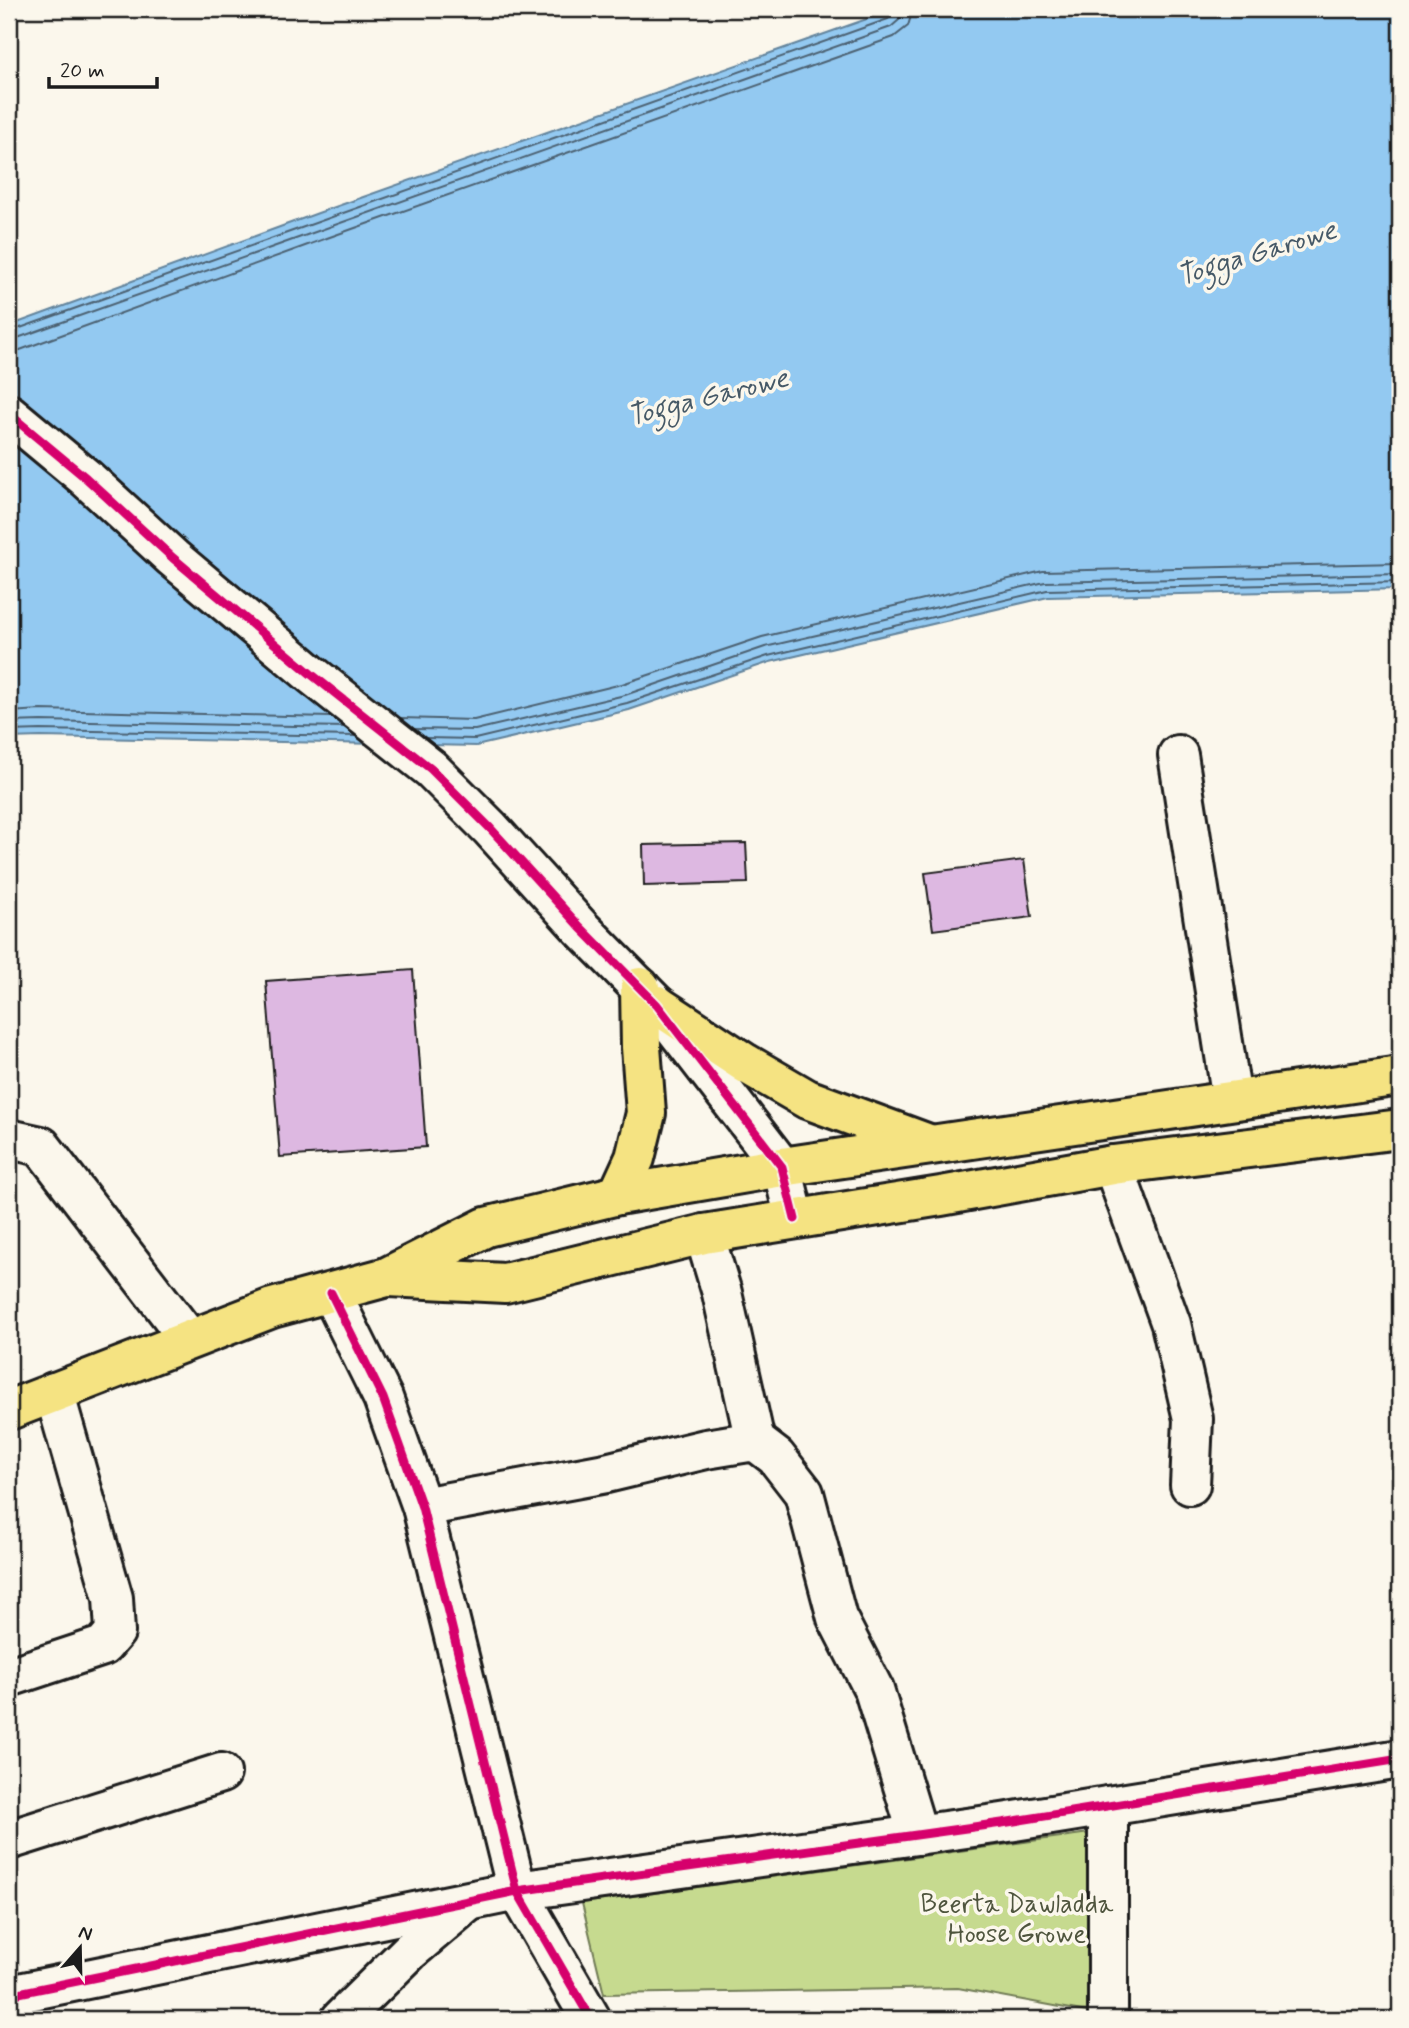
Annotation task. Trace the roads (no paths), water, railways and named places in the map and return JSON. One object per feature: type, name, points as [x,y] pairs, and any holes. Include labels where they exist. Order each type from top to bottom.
[{"type":"main road","points":[[618,1195],[635,1158],[646,1113],[641,1047],[649,996],[745,1063],[807,1099],[932,1144]]},
{"type":"main road","points":[[9,1410],[272,1308],[387,1277],[486,1227],[618,1195],[932,1144],[1400,1076]]},
{"type":"main road","points":[[387,1277],[505,1283],[704,1234],[1113,1165],[1400,1129]]},
{"type":"street","points":[[9,414],[86,478],[183,567],[311,674],[431,769],[649,996],[782,1167],[795,1219]]},
{"type":"street","points":[[1178,755],[1232,1100]]},
{"type":"street","points":[[9,1139],[41,1146],[189,1339]]},
{"type":"street","points":[[1113,1165],[1171,1324],[1193,1419],[1190,1485]]},
{"type":"street","points":[[704,1234],[722,1293],[755,1441],[776,1457],[804,1493],[837,1618],[874,1690],[918,1835]]},
{"type":"street","points":[[331,1293],[383,1398],[422,1507],[517,1891],[591,2019]]},
{"type":"street","points":[[9,1677],[103,1646],[115,1632],[113,1598],[54,1392]]},
{"type":"street","points":[[422,1507],[606,1473],[706,1449],[755,1441]]},
{"type":"street","points":[[9,1995],[517,1891],[918,1835],[1400,1759]]},
{"type":"street","points":[[9,1840],[222,1773]]},
{"type":"street","points":[[1108,1806],[1108,2019]]},
{"type":"street","points":[[341,2019],[410,1951],[471,1899]]},
{"type":"water","name":"Togga Garowe","points":[[895,9],[1400,9],[1400,589],[1048,597],[770,662],[629,710],[476,746],[9,738],[9,326],[318,213]]},
{"type":"park label","name":"Beerta Dawladda Hoose Growe","points":[[1017,1920]]}]
